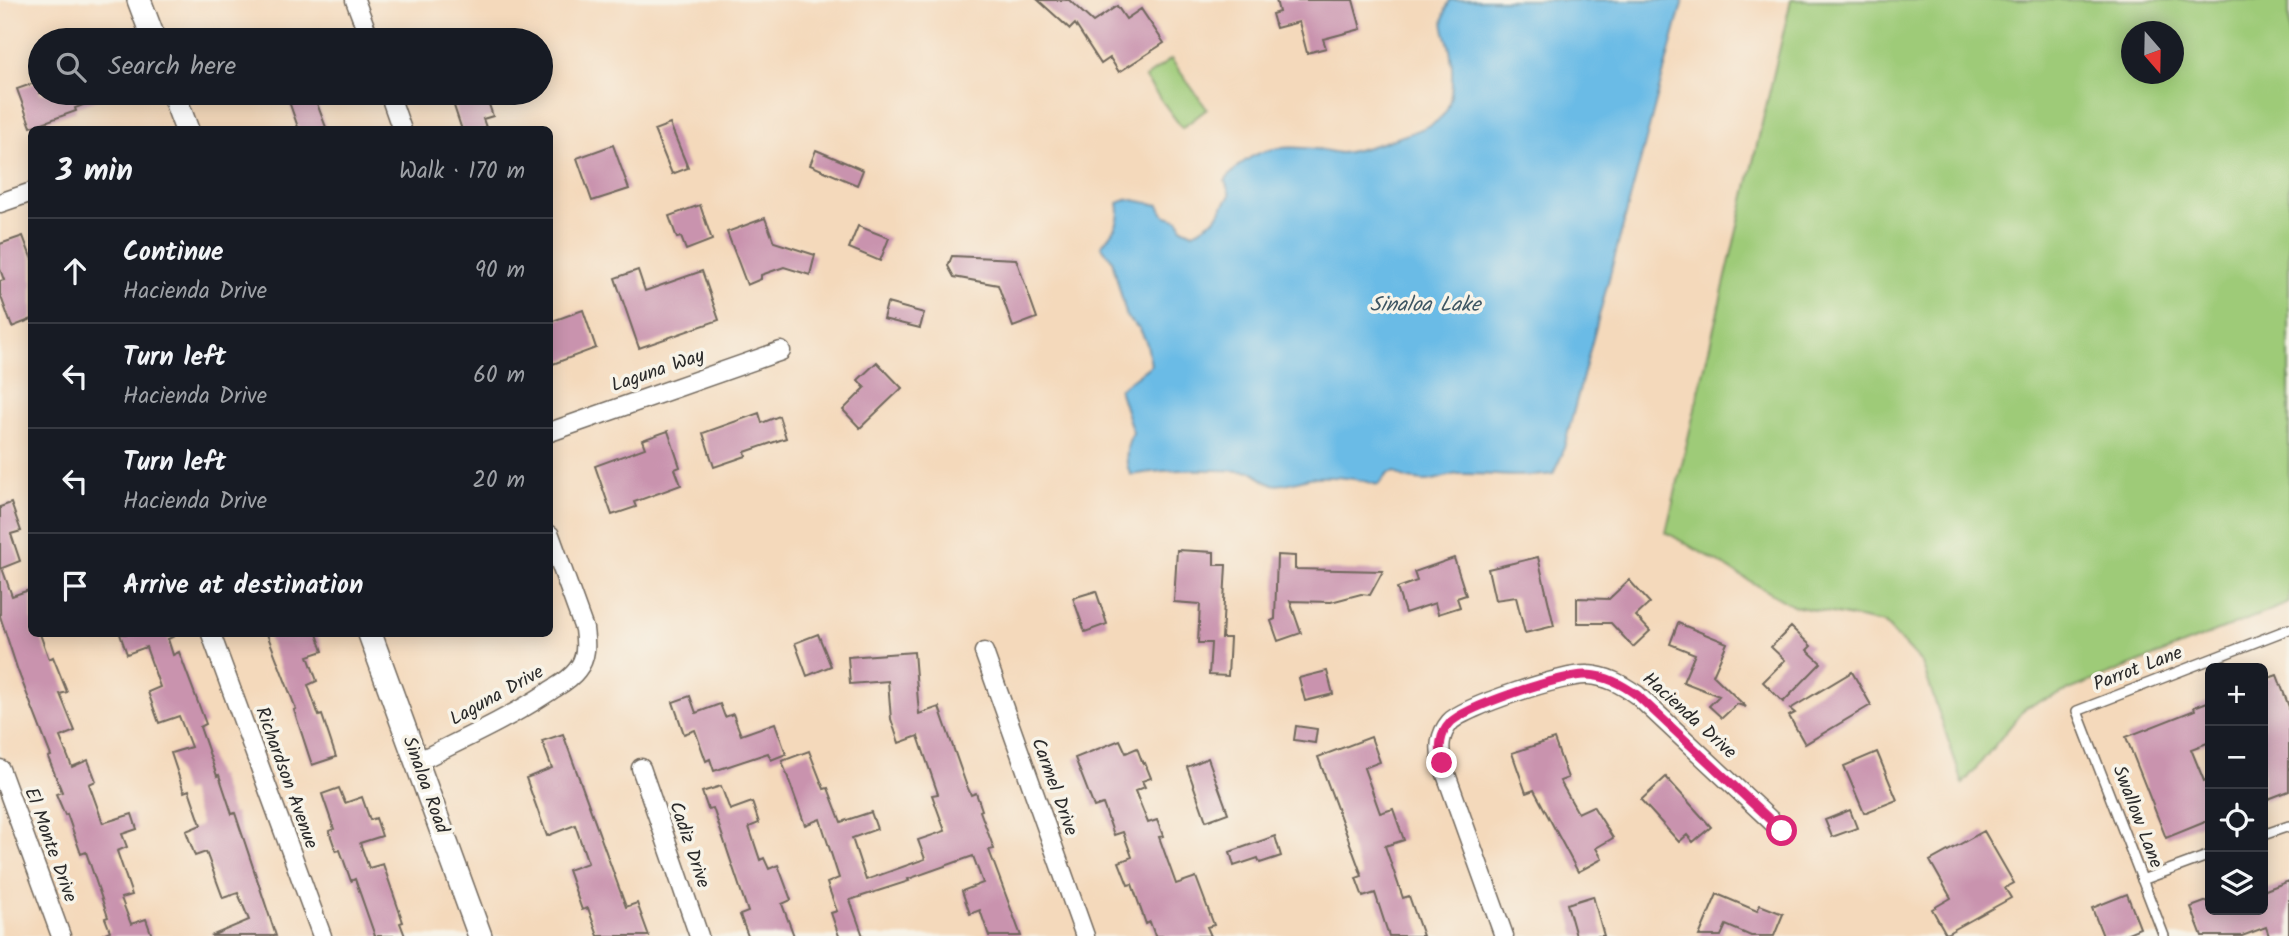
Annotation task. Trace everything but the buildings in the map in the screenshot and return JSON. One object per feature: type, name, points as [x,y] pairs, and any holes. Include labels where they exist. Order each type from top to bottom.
[{"type":"street","points":[[139,0],[150,28]]},
{"type":"street","points":[[355,0],[366,28]]},
{"type":"street","points":[[178,105],[185,126]]},
{"type":"street","points":[[393,105],[401,126]]},
{"type":"street","points":[[0,203],[28,193]]},
{"type":"street","name":"Laguna Way","points":[[553,431],[781,351]]},
{"type":"street","name":"Laguna Drive","points":[[417,762],[522,709],[569,679],[579,669],[585,656],[584,629],[553,542]]},
{"type":"street","name":"Richardson Avenue","points":[[212,637],[322,936]]},
{"type":"street","name":"Sinaloa Road","points":[[371,637],[481,936]]},
{"type":"street","name":"Carmel Drive","points":[[984,652],[1085,936]]},
{"type":"street","name":"Hacienda Drive","points":[[1504,936],[1439,749],[1441,737],[1451,721],[1465,712],[1563,677],[1585,674],[1621,683],[1782,831]]},
{"type":"street","name":"Cadiz Drive","points":[[640,768],[699,936]]},
{"type":"street","name":"El Monte Drive","points":[[0,769],[61,936]]},
{"type":"lane","name":"Parrot Lane","points":[[2077,711],[2289,629]]},
{"type":"lane","name":"Swallow Lane","points":[[2077,711],[2164,936]]},
{"type":"lane","points":[[2268,833],[2289,826]]},
{"type":"lane","points":[[2142,880],[2205,857]]},
{"type":"green space","points":[[1791,0],[2289,0],[2289,603],[2026,707],[1963,784],[1922,663],[1884,623],[1793,606],[1666,532]]},
{"type":"green space","points":[[1171,59],[1207,109],[1182,128],[1145,78]]},
{"type":"water","name":"Sinaloa Lake","points":[[1450,0],[1683,0],[1562,455],[1553,474],[1458,474],[1426,481],[1406,478],[1395,472],[1387,474],[1378,485],[1340,477],[1316,477],[1277,485],[1269,483],[1254,472],[1223,470],[1177,470],[1131,475],[1127,454],[1133,433],[1119,389],[1151,365],[1147,344],[1140,329],[1127,318],[1112,260],[1101,246],[1118,221],[1118,203],[1128,199],[1159,205],[1164,215],[1179,220],[1182,228],[1193,233],[1216,218],[1230,195],[1225,181],[1234,170],[1254,155],[1288,147],[1349,152],[1406,135],[1437,121],[1449,104],[1451,90],[1450,47],[1443,24]]},
{"type":"route","points":[[1442,763],[1439,749],[1441,737],[1451,721],[1465,712],[1563,677],[1585,674],[1604,677],[1621,683],[1637,695],[1782,831]]}]
